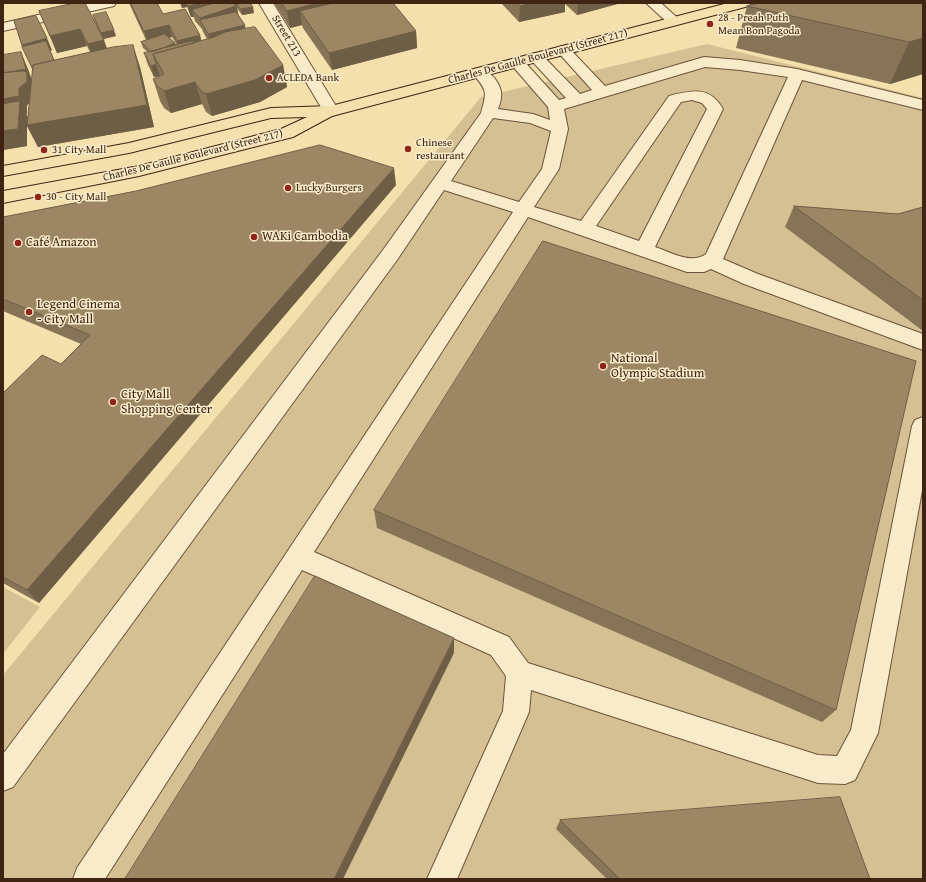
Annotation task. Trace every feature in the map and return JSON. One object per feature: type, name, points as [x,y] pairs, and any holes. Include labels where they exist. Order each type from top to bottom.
[{"type":"main road","name":"Charles De Gaulle Boulevard (Street 217)","points":[[3,197],[139,171],[287,133],[331,111],[744,3]]},
{"type":"main road","name":"Charles De Gaulle Boulevard (Street 217)","points":[[3,171],[129,148],[271,113],[331,111]]},
{"type":"street","points":[[3,27],[108,3]]},
{"type":"street","name":"Street 213","points":[[266,3],[331,111]]},
{"type":"street","points":[[653,3],[674,21]]},
{"type":"street","points":[[562,50],[601,92]]},
{"type":"street","points":[[88,879],[550,169],[566,102],[536,57]]},
{"type":"street","points":[[517,62],[566,102]]},
{"type":"street","points":[[566,102],[704,62],[740,65],[796,74],[923,105]]},
{"type":"street","points":[[3,777],[380,268],[489,113],[495,95],[494,90],[480,72]]},
{"type":"street","points":[[440,184],[585,229],[687,265],[704,266],[714,258],[796,74]]},
{"type":"street","points":[[585,229],[674,99],[690,96],[703,96],[712,102],[715,109],[644,250]]},
{"type":"street","points":[[489,113],[533,119],[560,129]]},
{"type":"street","points":[[709,261],[751,279],[923,342]]},
{"type":"street","points":[[298,557],[500,646],[519,673],[818,769],[845,770],[864,733],[923,426]]},
{"type":"street","points":[[442,879],[516,712],[519,673]]},
{"type":"shaded area","points":[[707,44],[923,98],[923,879],[3,879],[3,675],[481,97]]},
{"type":"shaded area","points":[[3,587],[40,607],[3,654]]},
{"type":"building","points":[[75,3],[85,3],[104,40],[88,44],[80,29],[50,36],[39,11]]},
{"type":"building","points":[[131,3],[157,3],[163,14],[185,9],[200,35],[177,41],[169,25],[144,31]]},
{"type":"building","points":[[187,3],[202,3],[188,6]]},
{"type":"building","points":[[214,3],[233,3],[236,6],[200,18],[192,10]]},
{"type":"building","points":[[236,3],[250,3],[253,7],[241,9]]},
{"type":"building","points":[[282,3],[318,3],[287,11]]},
{"type":"building","points":[[334,3],[393,3],[416,31],[329,53],[300,11]]},
{"type":"building","points":[[517,3],[531,3],[520,6]]},
{"type":"building","points":[[760,3],[923,3],[923,38],[909,42],[747,6]]},
{"type":"building","points":[[106,12],[114,30],[101,33],[93,15]]},
{"type":"building","points":[[236,12],[245,25],[208,34],[200,20]]},
{"type":"building","points":[[36,16],[47,38],[22,45],[14,21]]},
{"type":"building","points":[[255,27],[283,65],[255,80],[206,94],[200,90],[195,82],[164,91],[157,86],[153,79],[164,74],[153,54],[214,37],[225,32]]},
{"type":"building","points":[[165,34],[175,43],[151,52],[141,42]]},
{"type":"building","points":[[46,41],[54,60],[33,65],[33,70],[22,47]]},
{"type":"building","points":[[193,41],[194,43],[153,54],[156,64],[151,66],[144,53]]},
{"type":"building","points":[[133,45],[147,105],[27,125],[33,65],[113,47]]},
{"type":"building","points":[[21,52],[26,69],[3,73],[3,55]]},
{"type":"building","points":[[27,72],[27,82],[19,88],[19,96],[3,99],[3,73]]},
{"type":"building","points":[[20,101],[18,129],[3,131],[3,104]]},
{"type":"building","name":"City Mall Shopping Center","points":[[320,145],[394,168],[27,590],[3,577],[3,393],[42,355],[61,364],[90,335],[3,299],[3,217],[136,191]]},
{"type":"building","points":[[794,206],[898,214],[923,207],[923,300]]},
{"type":"building","points":[[543,241],[916,361],[836,710],[374,510]]},
{"type":"building","points":[[315,576],[454,638],[334,879],[125,879]]},
{"type":"building","points":[[840,797],[870,879],[620,879],[560,820]]},
{"type":"place","name":"28 - Preah Puth Mean Bon Pagoda","points":[[710,24]]},
{"type":"place","name":"ACLEDA Bank","points":[[269,78]]},
{"type":"place","name":"Chinese restaurant","points":[[408,149]]},
{"type":"place","name":"31 City Mall","points":[[44,150]]},
{"type":"place","name":"Lucky Burgers","points":[[288,188]]},
{"type":"place","name":"30 - City Mall","points":[[38,197]]},
{"type":"place","name":"WAKi Cambodia","points":[[254,237]]},
{"type":"place","name":"Café Amazon","points":[[18,243]]},
{"type":"place","name":"Legend Cinema - City Mall","points":[[29,312]]},
{"type":"place","name":"National Olympic Stadium","points":[[603,366]]},
{"type":"place","name":"City Mall Shopping Center","points":[[113,402]]}]
